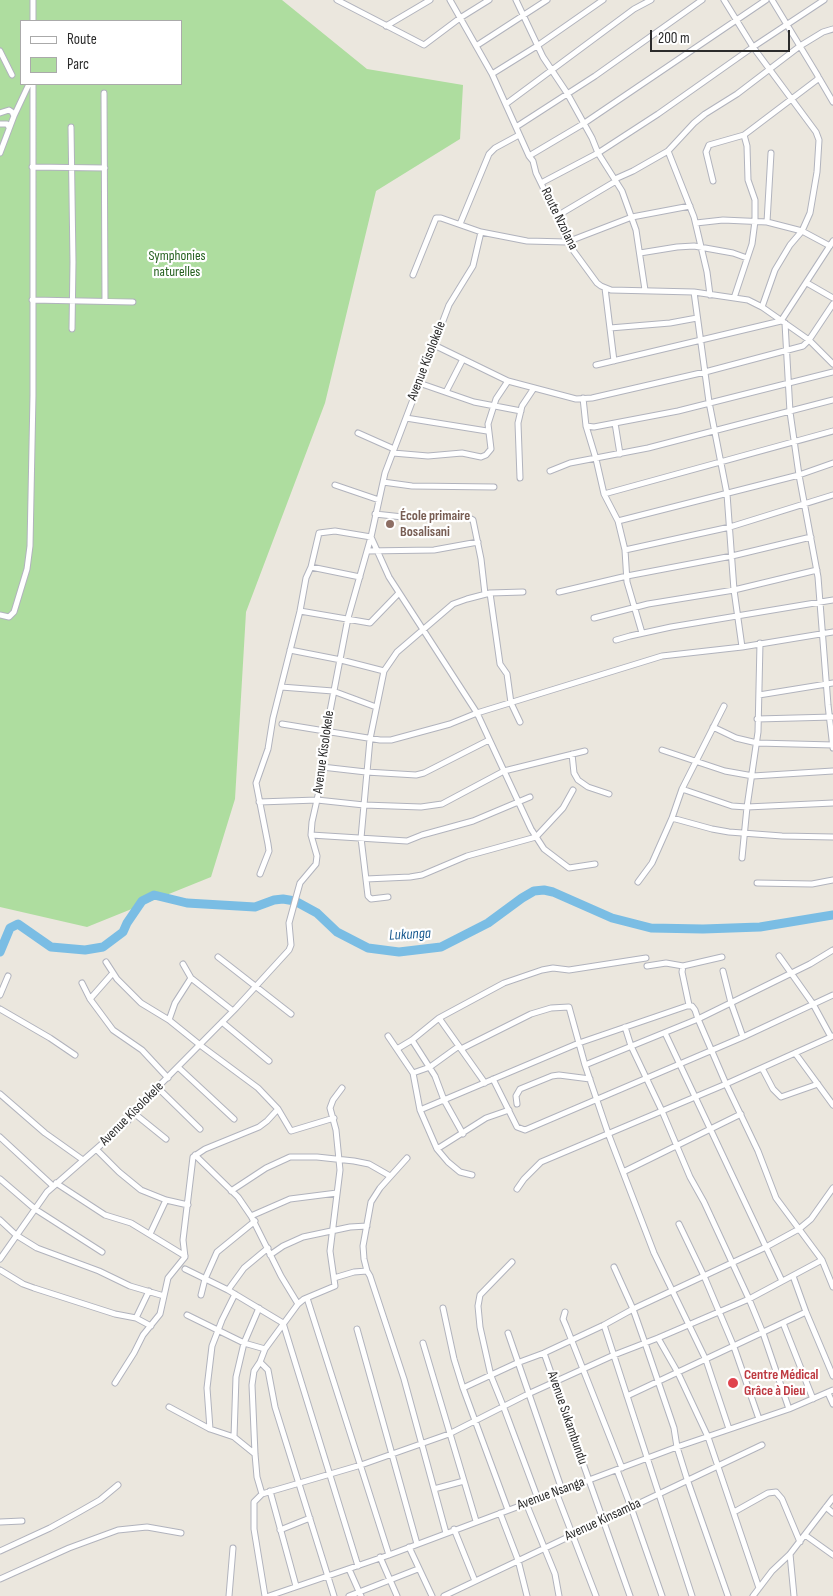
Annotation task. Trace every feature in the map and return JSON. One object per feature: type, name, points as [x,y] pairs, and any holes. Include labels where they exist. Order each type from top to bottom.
[{"type":"street","points":[[33,0],[33,20]]},
{"type":"street","points":[[337,0],[424,45],[460,18],[489,0]]},
{"type":"street","points":[[386,26],[430,0]]},
{"type":"street","name":"Route Nzolana","points":[[450,0],[492,74],[519,135],[533,161],[567,242],[597,283],[605,288]]},
{"type":"street","points":[[516,0],[537,46],[567,93],[598,152],[616,180],[632,217],[646,290]]},
{"type":"street","points":[[476,46],[547,0]]},
{"type":"street","points":[[492,74],[537,46],[603,0]]},
{"type":"street","points":[[506,104],[634,10],[651,0]]},
{"type":"street","points":[[516,127],[595,76],[702,0]]},
{"type":"street","points":[[724,0],[753,47],[790,100],[816,132],[819,140],[817,172],[810,214],[802,231],[790,245],[775,270],[762,307]]},
{"type":"street","points":[[529,156],[583,124],[766,0]]},
{"type":"street","points":[[772,0],[833,102]]},
{"type":"street","points":[[541,183],[598,152],[658,114],[786,24],[824,0]]},
{"type":"street","points":[[557,216],[668,151],[694,123],[800,46],[823,32],[833,30]]},
{"type":"street","points":[[0,51],[12,75]]},
{"type":"street","points":[[713,182],[706,148],[712,143],[744,135],[819,78]]},
{"type":"street","points":[[0,153],[9,127],[29,85]]},
{"type":"street","points":[[0,615],[9,617],[14,612],[27,569],[30,546],[33,85]]},
{"type":"street","points":[[104,93],[105,301]]},
{"type":"street","points":[[0,113],[9,110],[14,116]]},
{"type":"street","points":[[0,124],[7,124],[9,127]]},
{"type":"street","points":[[71,127],[72,329]]},
{"type":"street","points":[[460,224],[489,154],[495,148],[519,135]]},
{"type":"street","points":[[734,298],[752,244],[755,221],[754,200],[748,180],[747,146],[744,135]]},
{"type":"street","points":[[668,151],[696,223],[710,294]]},
{"type":"street","points":[[767,222],[771,153]]},
{"type":"street","points":[[32,167],[105,168]]},
{"type":"street","points":[[412,275],[436,218],[481,232],[528,241],[567,242],[632,217],[690,206]]},
{"type":"street","points":[[696,223],[723,220],[767,222],[802,231],[830,246],[833,254]]},
{"type":"street","name":"Avenue Kisolokele","points":[[0,1259],[34,1209],[54,1184],[135,1114],[289,950],[291,945],[289,923],[300,883],[316,864],[311,835],[326,732],[348,618],[371,537],[383,482],[449,305],[473,266],[481,232]]},
{"type":"street","points":[[640,253],[686,245],[747,258]]},
{"type":"street","points":[[713,727],[736,738],[757,742],[833,746],[826,684],[821,602],[790,412],[783,322],[830,246]]},
{"type":"street","points":[[807,283],[833,298]]},
{"type":"street","points":[[614,361],[605,288],[615,290],[694,292],[748,300],[762,307],[809,340],[833,363]]},
{"type":"street","points":[[694,292],[705,372],[727,494],[734,590],[742,647]]},
{"type":"street","points":[[32,300],[133,302]]},
{"type":"street","points":[[434,345],[508,381],[576,399],[592,398],[705,372],[805,345],[833,304]]},
{"type":"street","points":[[610,328],[670,323],[697,318]]},
{"type":"street","points":[[596,365],[783,322]]},
{"type":"street","points":[[446,392],[463,359]]},
{"type":"street","points":[[586,426],[594,427],[678,411],[833,372]]},
{"type":"street","points":[[358,433],[394,451],[428,456],[462,453],[481,457],[486,455],[491,449],[487,431],[488,424],[494,405],[508,381]]},
{"type":"street","points":[[419,383],[474,402],[521,411]]},
{"type":"street","points":[[520,478],[518,423],[522,406],[534,388]]},
{"type":"street","points":[[583,398],[586,426],[604,494],[618,521],[625,550],[627,582],[642,633]]},
{"type":"street","points":[[550,471],[570,463],[620,454],[833,400]]},
{"type":"street","points":[[406,418],[487,431]]},
{"type":"street","points":[[614,423],[620,454]]},
{"type":"street","points":[[604,494],[833,431]]},
{"type":"street","points":[[618,521],[799,475],[833,463]]},
{"type":"street","points":[[383,482],[412,486],[494,487]]},
{"type":"street","points":[[335,486],[379,500]]},
{"type":"street","points":[[625,550],[730,527],[833,494]]},
{"type":"street","points":[[375,514],[412,518],[470,517],[475,524],[500,664],[508,674],[511,703],[520,722]]},
{"type":"street","points":[[260,874],[268,851],[268,844],[258,802],[256,784],[268,750],[306,578],[311,567],[319,533],[335,532],[371,537],[389,577],[477,713],[536,837],[544,849],[569,868],[596,864]]},
{"type":"street","points":[[559,592],[627,576],[732,556],[811,537]]},
{"type":"street","points":[[367,551],[434,550],[478,542]]},
{"type":"street","points":[[311,567],[360,577]]},
{"type":"street","points":[[594,618],[635,608],[734,590],[817,570]]},
{"type":"street","points":[[388,897],[369,898],[361,838],[370,739],[384,671],[397,652],[453,604],[467,598],[488,594],[523,592]]},
{"type":"street","points":[[300,610],[370,623],[399,593]]},
{"type":"street","points":[[616,640],[671,627],[833,600]]},
{"type":"street","points":[[282,724],[370,739],[391,740],[450,724],[477,713],[662,656],[742,647],[833,632]]},
{"type":"street","points":[[742,858],[757,742],[760,643]]},
{"type":"street","points":[[290,650],[384,671]]},
{"type":"street","points":[[759,695],[833,683]]},
{"type":"street","points":[[281,687],[334,691],[376,707]]},
{"type":"street","points":[[638,882],[652,862],[672,818],[682,789],[724,706]]},
{"type":"street","points":[[757,719],[831,717]]},
{"type":"street","points":[[322,767],[416,775],[424,773],[489,740]]},
{"type":"street","points":[[258,802],[317,800],[364,805],[421,807],[442,804],[504,771],[585,750]]},
{"type":"street","points":[[662,750],[725,771],[753,776],[833,771]]},
{"type":"street","points":[[572,754],[574,773],[578,780],[588,787],[609,794]]},
{"type":"street","points":[[682,789],[732,806],[747,808],[833,803]]},
{"type":"street","points":[[366,879],[422,875],[467,856],[536,837],[562,808],[573,790]]},
{"type":"street","points":[[311,835],[407,841],[474,821],[530,797]]},
{"type":"street","points":[[672,818],[712,829],[746,833],[833,837]]},
{"type":"street","points":[[757,883],[812,884],[833,880]]},
{"type":"street","points":[[585,1065],[698,1019],[791,974],[833,950]]},
{"type":"street","points":[[517,1189],[541,1162],[832,1037],[813,1004],[779,956]]},
{"type":"street","points":[[218,957],[291,1014]]},
{"type":"street","points":[[647,966],[666,963],[683,966],[722,957]]},
{"type":"street","points":[[397,1049],[412,1040],[439,1018],[504,983],[553,968],[569,970],[646,958]]},
{"type":"street","points":[[106,962],[112,974],[141,1002],[169,1020],[258,1088],[278,1109],[291,1131],[334,1118]]},
{"type":"street","points":[[184,964],[191,978],[233,1011]]},
{"type":"street","points":[[683,966],[682,972],[689,1005]]},
{"type":"street","points":[[724,971],[731,1003],[743,1036]]},
{"type":"street","points":[[90,1000],[112,974]]},
{"type":"street","points":[[0,995],[8,976]]},
{"type":"street","points":[[169,1020],[175,1003],[191,978]]},
{"type":"street","points":[[82,983],[90,1000],[113,1030],[142,1050],[168,1078]]},
{"type":"street","points":[[493,1079],[517,1127],[525,1130],[833,995]]},
{"type":"street","points":[[420,1110],[580,1043],[689,1005],[694,1007],[726,1084],[758,1150],[776,1198],[822,1260],[833,1287]]},
{"type":"street","points":[[413,1073],[430,1067],[460,1047],[531,1014],[551,1008],[569,1007],[585,1065],[608,1133],[654,1253],[706,1360],[729,1429]]},
{"type":"street","points":[[0,1010],[50,1038],[75,1055]]},
{"type":"street","points":[[439,1018],[485,1082]]},
{"type":"street","points":[[222,1022],[269,1061]]},
{"type":"street","points":[[625,1027],[631,1046],[662,1111],[690,1177],[704,1202],[749,1298],[789,1409]]},
{"type":"street","points":[[665,1032],[782,1280]]},
{"type":"street","points":[[388,1036],[413,1073],[420,1110],[437,1149],[460,1172],[472,1175]]},
{"type":"street","points":[[412,1040],[435,1076],[444,1100],[463,1134]]},
{"type":"street","points":[[795,1053],[833,1105]]},
{"type":"street","points":[[178,1067],[234,1119]]},
{"type":"street","points":[[762,1068],[773,1089],[781,1096],[818,1084]]},
{"type":"street","points":[[517,1104],[516,1096],[520,1089],[552,1076],[559,1075],[590,1079]]},
{"type":"street","points":[[158,1088],[200,1128]]},
{"type":"street","points":[[262,1494],[257,1477],[255,1454],[252,1385],[254,1371],[260,1362],[264,1349],[298,1304],[307,1298],[334,1288],[336,1284],[330,1251],[340,1170],[331,1104],[342,1088]]},
{"type":"street","points":[[0,1094],[45,1133],[83,1160]]},
{"type":"street","points":[[115,1383],[134,1353],[142,1335],[160,1314],[168,1278],[185,1257],[183,1240],[192,1160],[195,1155],[204,1149],[259,1127],[278,1109]]},
{"type":"street","points":[[437,1149],[486,1118],[510,1110]]},
{"type":"street","points":[[135,1114],[166,1139]]},
{"type":"street","points":[[623,1172],[741,1114]]},
{"type":"street","points":[[0,1137],[54,1184],[105,1215],[131,1223],[185,1257]]},
{"type":"street","points":[[96,1149],[135,1186],[166,1200],[188,1205]]},
{"type":"street","points":[[195,1155],[238,1197],[255,1221],[270,1255],[298,1304]]},
{"type":"street","points":[[231,1191],[266,1168],[290,1157],[318,1157],[369,1164],[390,1176]]},
{"type":"street","points":[[407,1158],[373,1198],[363,1246],[367,1271],[404,1379],[446,1533]]},
{"type":"street","points":[[0,1181],[34,1209],[102,1252]]},
{"type":"street","points":[[463,1388],[517,1363],[544,1353],[633,1308],[766,1247],[799,1228],[810,1219],[833,1188]]},
{"type":"street","points":[[251,1216],[290,1199],[337,1193]]},
{"type":"street","points":[[150,1234],[166,1200]]},
{"type":"street","points":[[0,1220],[16,1235],[48,1252],[130,1286],[164,1296]]},
{"type":"street","points":[[201,1295],[205,1279],[217,1252],[255,1221]]},
{"type":"street","points":[[679,1224],[720,1312],[759,1419]]},
{"type":"street","points":[[270,1255],[283,1246],[303,1237],[350,1227],[367,1226]]},
{"type":"street","points":[[228,1290],[244,1268],[268,1248]]},
{"type":"street","points":[[265,1596],[254,1529],[254,1502],[262,1494],[361,1466],[449,1434],[504,1408],[528,1394],[556,1383],[614,1355],[720,1312],[782,1280],[794,1276],[822,1260]]},
{"type":"street","points":[[512,1262],[480,1294],[478,1306],[480,1327],[491,1376],[538,1499]]},
{"type":"street","points":[[614,1267],[633,1308],[674,1428],[677,1447],[687,1479],[728,1596]]},
{"type":"street","points":[[185,1269],[236,1294],[283,1323],[358,1566]]},
{"type":"street","points":[[0,1270],[23,1284],[115,1314],[136,1318],[151,1326]]},
{"type":"street","points":[[334,1278],[354,1272],[367,1271]]},
{"type":"street","points":[[794,1276],[806,1312],[833,1376]]},
{"type":"street","points":[[136,1318],[148,1291]]},
{"type":"street","points":[[210,1429],[207,1388],[212,1346],[236,1294]]},
{"type":"street","points":[[307,1298],[388,1554]]},
{"type":"street","points":[[234,1437],[236,1377],[244,1343],[259,1308]]},
{"type":"street","points":[[443,1308],[454,1359],[463,1388],[508,1510]]},
{"type":"street","points":[[565,1312],[564,1320],[619,1469],[662,1596]]},
{"type":"street","points":[[627,1396],[806,1312]]},
{"type":"street","points":[[187,1315],[244,1343],[264,1349]]},
{"type":"street","points":[[783,1323],[813,1399]]},
{"type":"street","points":[[604,1324],[692,1596]]},
{"type":"street","points":[[357,1329],[393,1454],[416,1544]]},
{"type":"street","points":[[508,1332],[517,1363],[562,1490]]},
{"type":"street","points":[[658,1338],[678,1373],[708,1437],[759,1588]]},
{"type":"street","points":[[423,1343],[476,1521]]},
{"type":"street","name":"Avenue Sukambundu","points":[[544,1353],[630,1596]]},
{"type":"street","points":[[260,1362],[268,1370],[275,1408],[334,1596]]},
{"type":"street","points":[[830,1392],[833,1404]]},
{"type":"street","name":"Avenue Nsanga","points":[[269,1596],[282,1594],[296,1586],[350,1569],[677,1447],[789,1409],[830,1392]]},
{"type":"street","points":[[169,1407],[210,1429],[234,1437],[255,1454]]},
{"type":"street","name":"Avenue Kinsamba","points":[[444,1596],[762,1445]]},
{"type":"street","points":[[434,1489],[464,1481]]},
{"type":"street","points":[[0,1551],[50,1528],[79,1512],[100,1500],[118,1485]]},
{"type":"street","points":[[270,1492],[296,1586]]},
{"type":"street","points":[[556,1492],[596,1596]]},
{"type":"street","points":[[734,1512],[768,1493],[776,1492],[786,1506],[800,1542]]},
{"type":"street","points":[[754,1596],[772,1571],[800,1542],[833,1498]]},
{"type":"street","points":[[526,1503],[555,1574],[559,1596]]},
{"type":"street","points":[[826,1507],[833,1513]]},
{"type":"street","points":[[500,1513],[518,1560],[526,1596]]},
{"type":"street","points":[[280,1530],[310,1518]]},
{"type":"street","points":[[0,1522],[22,1521]]},
{"type":"street","points":[[0,1580],[68,1548],[118,1530],[147,1527],[181,1533]]},
{"type":"street","points":[[454,1529],[476,1581]]},
{"type":"street","points":[[805,1535],[833,1555]]},
{"type":"street","points":[[409,1547],[432,1596]]},
{"type":"street","points":[[229,1596],[233,1548]]},
{"type":"street","points":[[790,1554],[794,1596]]},
{"type":"street","points":[[380,1558],[397,1596]]},
{"type":"street","points":[[350,1569],[360,1594]]},
{"type":"street","points":[[349,1596],[360,1594],[418,1569]]},
{"type":"green space","name":"Symphonies naturelles","points":[[0,0],[282,0],[367,69],[463,85],[460,139],[376,191],[325,403],[246,612],[235,799],[211,877],[87,927],[0,907]]},
{"type":"waterway","name":"Lukunga","points":[[0,952],[10,928],[18,924],[51,947],[85,950],[103,947],[123,932],[142,901],[154,895],[187,903],[255,907],[274,900],[295,901],[317,913],[337,932],[368,948],[399,952],[441,947],[488,923],[534,891],[544,890],[553,892],[612,918],[651,928],[760,927],[833,915]]},
{"type":"place","name":"École primaire Bosalisani","points":[[390,524]]},
{"type":"place","name":"Centre Médical Grâce à Dieu","points":[[733,1383]]}]
